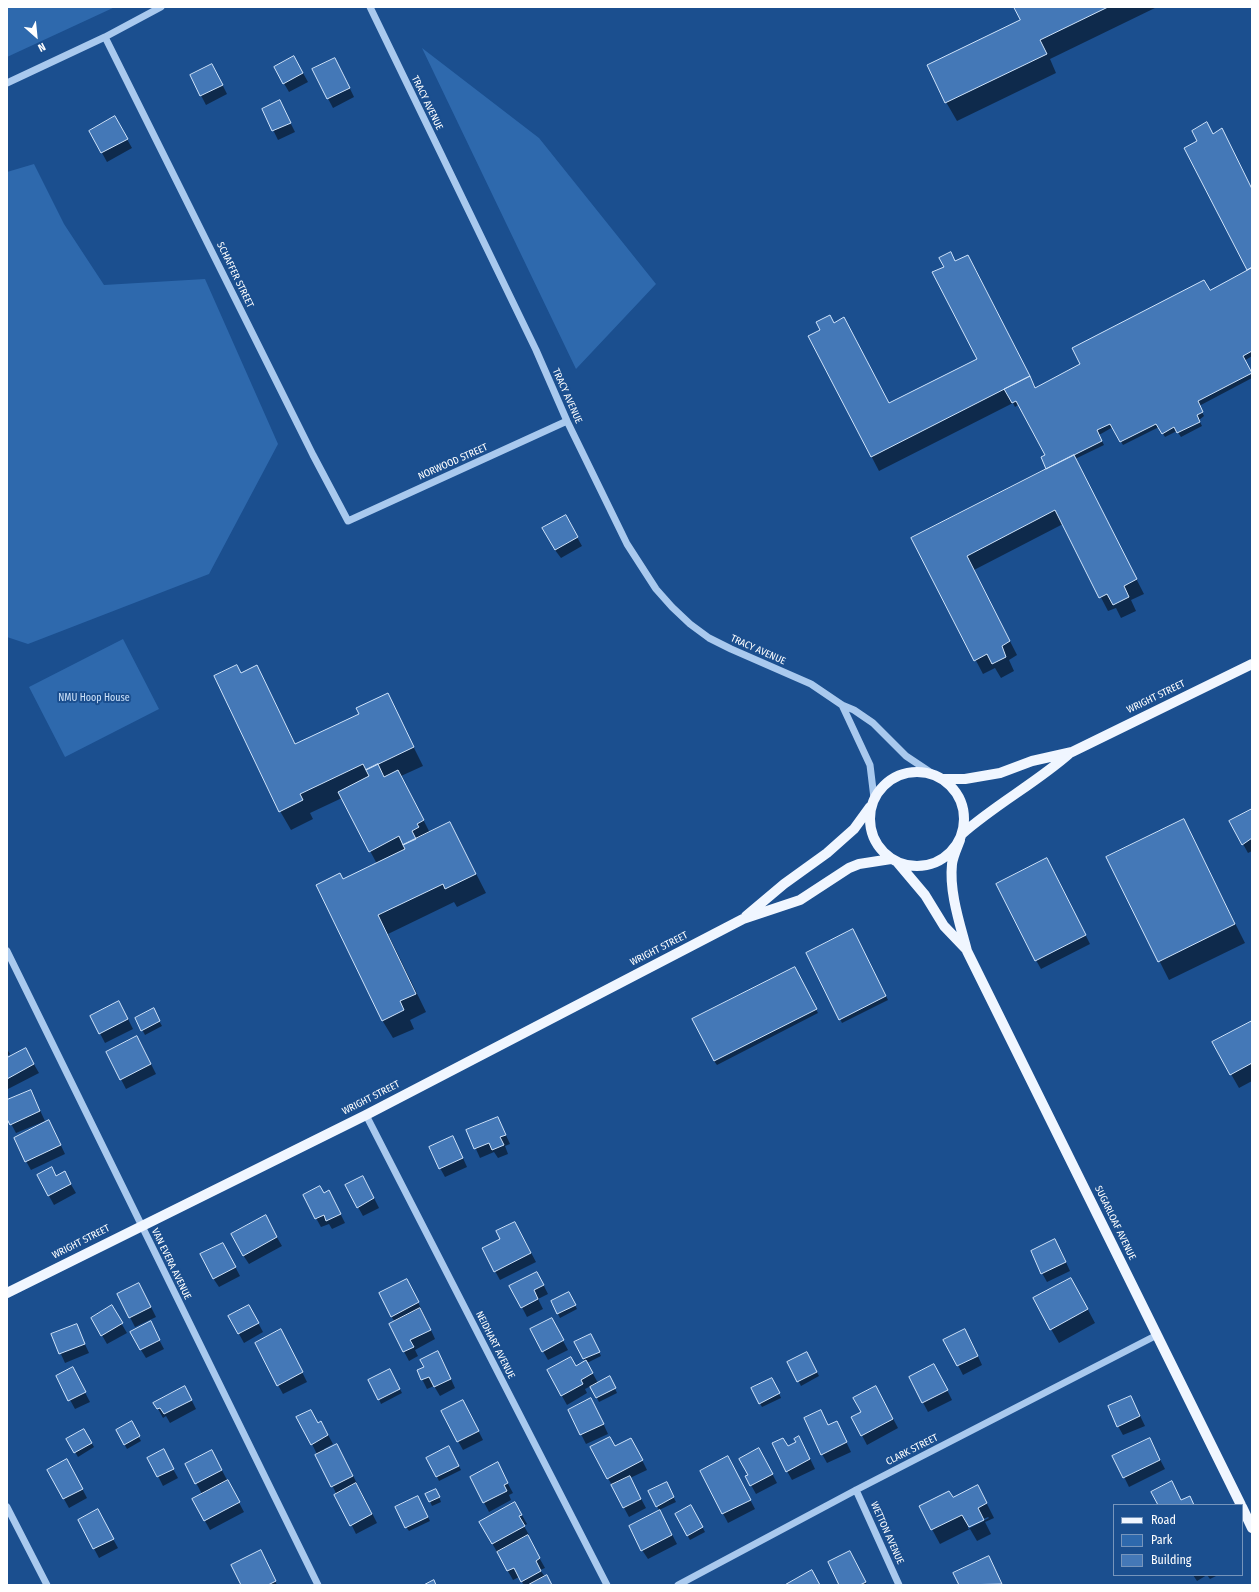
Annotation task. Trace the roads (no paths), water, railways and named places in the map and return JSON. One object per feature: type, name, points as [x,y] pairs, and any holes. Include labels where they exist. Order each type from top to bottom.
[{"type":"main road","name":"WRIGHT STREET","points":[[943,780],[965,779],[1000,773],[1032,761],[1072,752],[1252,664]]},
{"type":"main road","name":"WRIGHT STREET","points":[[961,837],[984,815],[1038,780],[1072,752]]},
{"type":"main road","points":[[919,772],[934,774],[943,780],[960,798],[965,820],[961,837],[946,857],[935,863],[920,866],[895,861],[880,849],[873,836],[869,822],[873,802],[883,785],[903,774],[919,772]]},
{"type":"main road","name":"WRIGHT STREET","points":[[743,919],[784,884],[827,853],[854,829],[873,802]]},
{"type":"main road","name":"SUGARLOAF AVENUE","points":[[961,837],[952,862],[951,872],[956,907],[967,951],[1240,1504]]},
{"type":"main road","name":"WRIGHT STREET","points":[[7,1293],[141,1225],[366,1115],[743,919],[800,900],[849,868],[859,864],[895,861]]},
{"type":"main road","name":"SUGARLOAF AVENUE","points":[[895,861],[925,895],[944,926],[967,951]]},
{"type":"main road","name":"SUGARLOAF AVENUE","points":[[1243,1510],[1252,1528]]},
{"type":"street","points":[[7,84],[105,38],[161,7]]},
{"type":"street","name":"TRACY AVENUE","points":[[370,7],[536,350],[567,421],[627,544],[644,571],[672,607],[690,624],[709,638],[731,650],[811,684],[842,705],[865,717],[906,756],[934,774]]},
{"type":"street","name":"SCHAFFER STREET","points":[[105,38],[260,350],[348,521]]},
{"type":"street","name":"NORWOOD STREET","points":[[348,521],[567,421]]},
{"type":"street","points":[[842,705],[870,765],[873,802]]},
{"type":"street","name":"VAN EVERA AVENUE","points":[[7,951],[318,1585]]},
{"type":"street","name":"NEIDHART AVENUE","points":[[366,1115],[607,1585]]},
{"type":"street","name":"CLARK STREET","points":[[678,1585],[856,1490],[1157,1335]]},
{"type":"street","name":"WETTON AVENUE","points":[[856,1490],[899,1585]]},
{"type":"street","points":[[7,1507],[47,1585]]},
{"type":"park label","name":"NMU Hoop House","points":[[94,698]]}]
